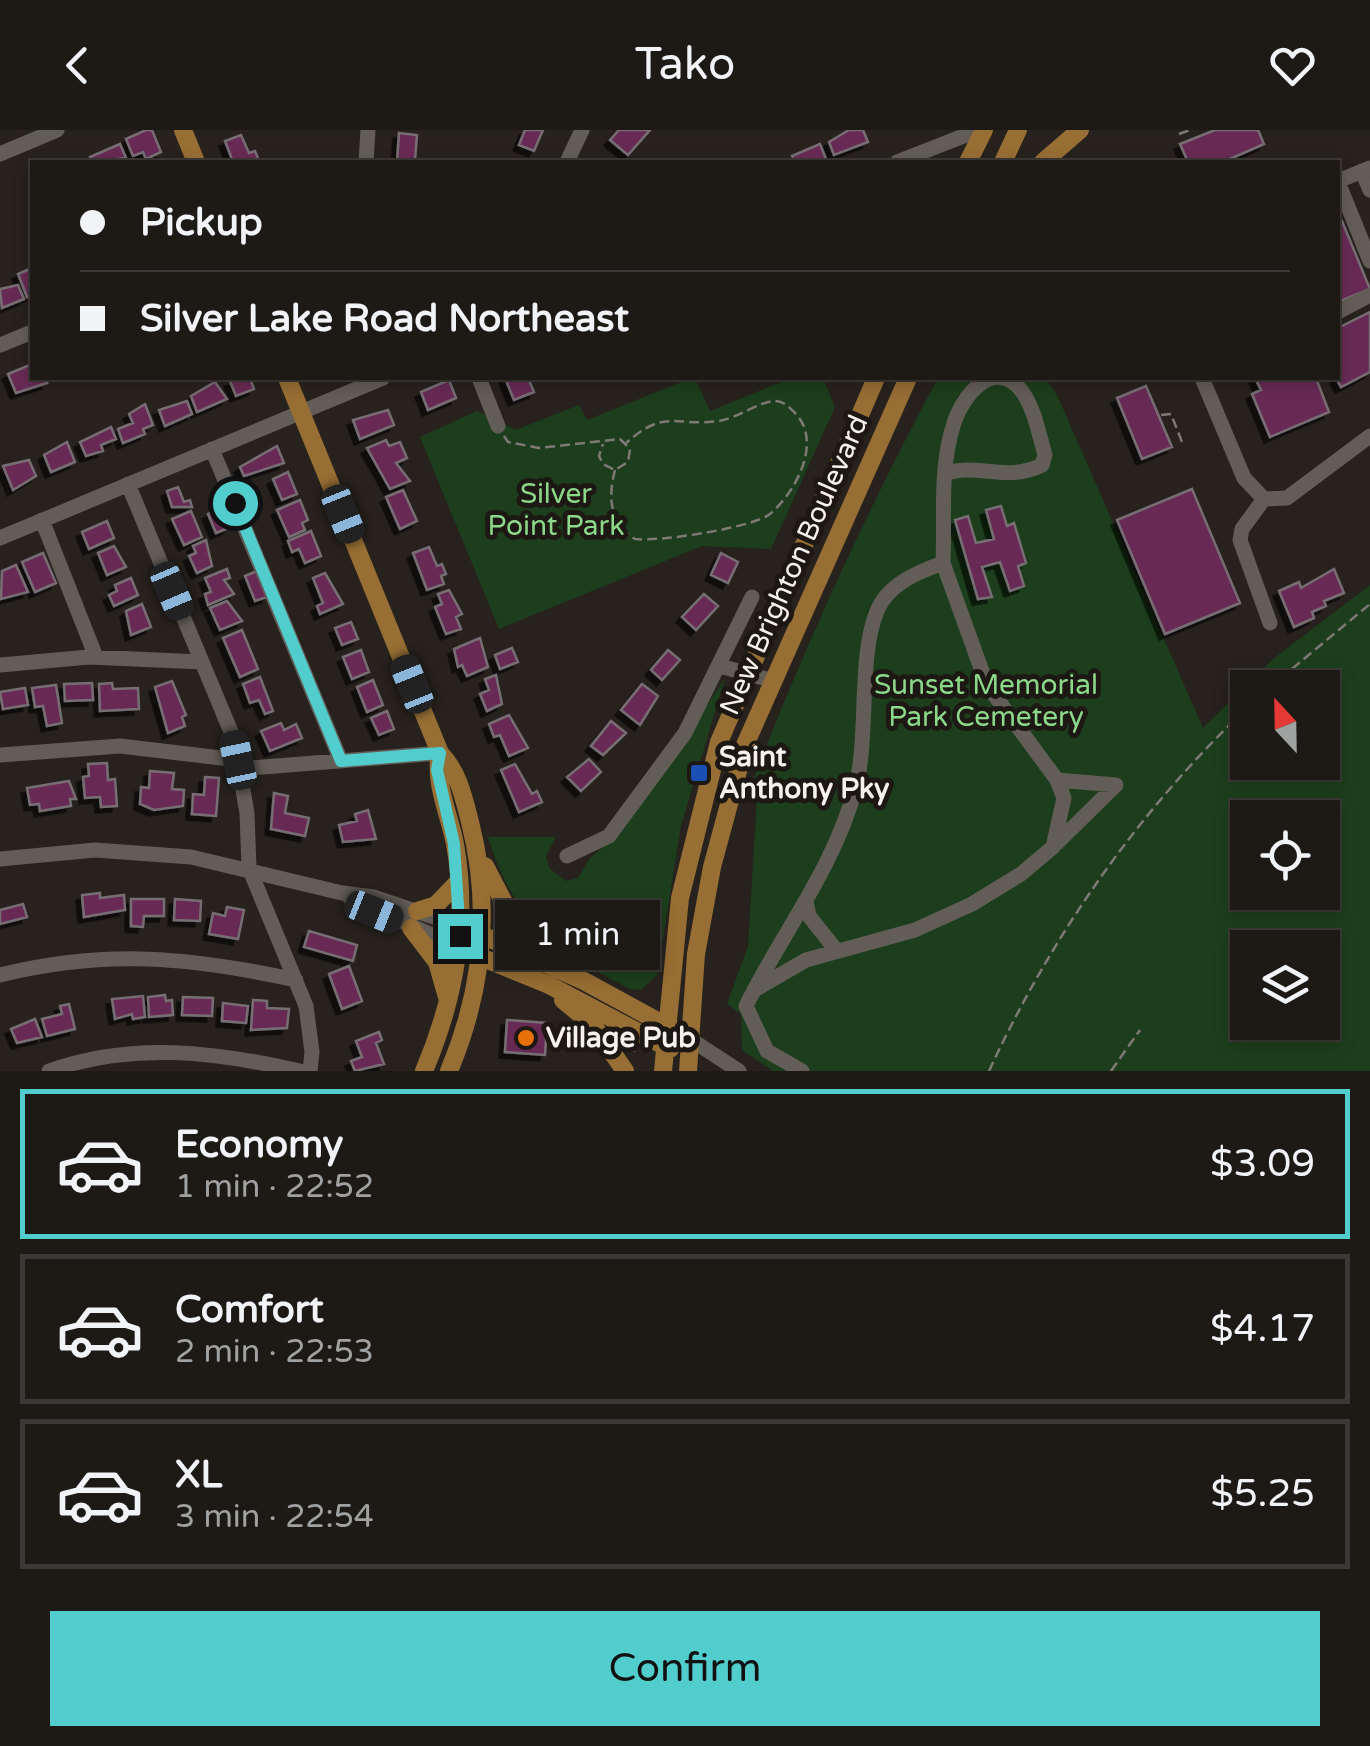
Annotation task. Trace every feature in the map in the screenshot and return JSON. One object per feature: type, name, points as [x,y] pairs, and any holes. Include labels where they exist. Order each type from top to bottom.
[{"type":"main road","points":[[183,130],[195,160]]},
{"type":"main road","points":[[969,160],[981,130]]},
{"type":"main road","points":[[1004,160],[1018,130]]},
{"type":"main road","points":[[1044,160],[1080,130]]},
{"type":"main road","points":[[288,380],[440,753],[451,764],[477,848],[509,912],[535,942],[584,981],[690,1039]]},
{"type":"main road","name":"New Brighton Boulevard","points":[[663,1071],[655,1049],[666,1026],[672,950],[694,831],[719,742],[875,380]]},
{"type":"main road","name":"New Brighton Boulevard","points":[[692,1068],[690,1039],[696,954],[712,867],[744,745],[907,380]]},
{"type":"main road","points":[[885,429],[916,380]]},
{"type":"main road","points":[[424,1071],[449,1004],[459,936],[460,881],[437,770],[440,753]]},
{"type":"main road","points":[[449,1071],[471,1010],[481,946],[477,848]]},
{"type":"main road","points":[[449,1004],[436,962],[414,919],[436,905],[460,881]]},
{"type":"main road","points":[[459,936],[692,1068]]},
{"type":"main road","points":[[481,946],[584,981]]},
{"type":"main road","points":[[549,985],[626,1062]]},
{"type":"street","points":[[0,154],[57,130]]},
{"type":"street","points":[[366,160],[368,130]]},
{"type":"street","points":[[569,160],[582,130]]},
{"type":"street","points":[[902,160],[981,130]]},
{"type":"street","points":[[1340,181],[1366,169],[1370,190]]},
{"type":"street","points":[[1342,203],[1370,261]]},
{"type":"street","points":[[1340,311],[1370,295]]},
{"type":"street","points":[[0,345],[30,333]]},
{"type":"street","points":[[0,538],[378,380]]},
{"type":"street","points":[[480,380],[498,426]]},
{"type":"street","points":[[985,380],[968,394],[954,422],[945,474],[944,563],[987,685],[1057,780],[1064,798],[1053,847]]},
{"type":"street","points":[[945,474],[956,470],[1024,474],[1042,465],[1045,455],[1021,389],[1009,380]]},
{"type":"street","points":[[1203,380],[1244,478],[1264,499],[1287,498],[1370,436]]},
{"type":"street","points":[[212,449],[341,761]]},
{"type":"street","points":[[128,484],[238,760],[248,813],[249,868],[296,980],[311,1029],[310,1071]]},
{"type":"street","points":[[1264,499],[1242,529],[1240,540],[1270,622]]},
{"type":"street","points":[[42,520],[96,657]]},
{"type":"street","points":[[802,1071],[767,1051],[750,1023],[746,1006],[840,834],[856,784],[865,730],[870,634],[878,607],[898,584],[944,563]]},
{"type":"street","points":[[567,856],[609,836],[686,733],[752,597]]},
{"type":"street","points":[[0,665],[96,657],[202,662]]},
{"type":"street","points":[[720,666],[747,670],[770,680]]},
{"type":"street","points":[[0,755],[120,746],[238,760],[250,768],[440,753]]},
{"type":"street","points":[[754,990],[806,960],[915,930],[972,904],[1021,874],[1116,785],[1057,780]]},
{"type":"street","points":[[0,859],[95,850],[191,856],[342,894],[374,897],[414,919],[459,936]]},
{"type":"street","points":[[806,901],[808,916],[836,950]]},
{"type":"street","points":[[0,976],[72,960],[171,957],[296,980]]},
{"type":"street","points":[[690,1039],[740,1071]]},
{"type":"street","points":[[49,1071],[102,1057],[179,1051],[218,1054],[300,1071]]},
{"type":"path","points":[[1180,134],[1190,130]]},
{"type":"path","points":[[772,400],[784,403],[798,416],[809,437],[804,459],[780,504],[746,528],[635,539],[614,518],[610,498],[615,470],[630,458],[626,443],[654,422],[737,418],[772,400]]},
{"type":"path","points":[[1161,415],[1170,414],[1182,442]]},
{"type":"path","points":[[498,426],[508,442],[519,446],[539,448],[576,440],[603,444],[614,438],[626,443]]},
{"type":"path","points":[[603,444],[599,456],[603,464],[615,470]]},
{"type":"path","points":[[1291,670],[1370,604]]},
{"type":"path","points":[[989,1071],[1033,980],[1075,913],[1121,848],[1230,727]]},
{"type":"path","points":[[1111,1071],[1140,1030]]},
{"type":"path","points":[[626,1062],[655,1049]]},
{"type":"green space","name":"Silver Point Park","points":[[686,380],[696,380],[710,411],[786,380],[824,380],[835,407],[771,549],[702,546],[499,629],[420,437],[477,411],[516,430],[579,405],[587,420]]},
{"type":"green space","name":"Sunset Memorial Park Cemetery","points":[[937,380],[1046,380],[1057,395],[1203,728],[1230,701],[1230,780],[1340,780],[1340,670],[1262,670],[1370,585],[1370,1071],[773,1071],[742,1050],[741,1014],[727,1004],[748,946],[757,798],[750,788],[814,631]]},
{"type":"green space","points":[[725,678],[681,826],[657,975],[642,989],[633,990],[582,962],[541,932],[511,892],[488,837],[556,837],[546,856],[549,868],[566,881],[578,878],[590,858],[620,834]]},
{"type":"building","points":[[152,130],[161,152],[146,159],[143,152],[133,156],[126,139]]},
{"type":"building","points":[[525,130],[543,130],[534,151],[519,145]]},
{"type":"building","points":[[619,130],[650,130],[628,155],[610,140]]},
{"type":"building","points":[[849,130],[863,130],[868,142],[834,155],[829,142]]},
{"type":"building","points":[[1215,130],[1258,130],[1264,144],[1228,160],[1187,160],[1180,144]]},
{"type":"building","points":[[399,133],[417,135],[415,160],[397,160]]},
{"type":"building","points":[[241,135],[249,153],[255,151],[259,160],[232,160],[225,141]]},
{"type":"building","points":[[120,144],[126,158],[91,160],[90,157]]},
{"type":"building","points":[[820,144],[826,159],[794,160],[792,156]]},
{"type":"building","points":[[1340,222],[1370,289],[1340,301]]},
{"type":"building","points":[[30,269],[30,296],[27,297],[18,274]]},
{"type":"building","points":[[18,285],[24,299],[2,308],[0,289]]},
{"type":"building","points":[[1370,312],[1370,372],[1341,387],[1337,380],[1340,327]]},
{"type":"building","points":[[30,365],[30,380],[47,383],[16,393],[8,374]]},
{"type":"building","points":[[251,380],[254,389],[236,396],[230,381]]},
{"type":"building","points":[[449,380],[456,398],[428,410],[421,392]]},
{"type":"building","points":[[506,380],[529,380],[534,392],[514,400]]},
{"type":"building","points":[[1256,380],[1317,380],[1329,412],[1270,437],[1252,394],[1261,390]]},
{"type":"building","points":[[215,382],[227,399],[197,412],[191,396]]},
{"type":"building","points":[[1146,386],[1172,447],[1142,459],[1117,398]]},
{"type":"building","points":[[187,401],[192,414],[165,426],[159,410]]},
{"type":"building","points":[[145,404],[153,425],[143,429],[145,434],[123,443],[118,429],[133,423],[129,414]]},
{"type":"building","points":[[388,410],[394,425],[360,439],[353,420]]},
{"type":"building","points":[[111,427],[116,439],[101,445],[103,451],[86,456],[80,442]]},
{"type":"building","points":[[386,440],[389,446],[400,442],[407,458],[396,463],[410,481],[390,489],[367,448]]},
{"type":"building","points":[[67,442],[75,462],[51,472],[44,455]]},
{"type":"building","points":[[277,446],[284,463],[244,476],[240,467]]},
{"type":"building","points":[[29,460],[36,476],[13,490],[3,466]]},
{"type":"building","points":[[288,472],[297,494],[282,500],[273,479]]},
{"type":"building","points":[[178,487],[184,502],[190,500],[192,507],[172,507],[167,491]]},
{"type":"building","points":[[1192,489],[1240,603],[1165,634],[1117,520]]},
{"type":"building","points":[[403,490],[417,521],[400,529],[386,497]]},
{"type":"building","points":[[300,500],[308,520],[302,523],[305,530],[289,537],[277,510]]},
{"type":"building","points":[[1001,506],[1007,526],[1014,523],[1026,563],[1018,566],[1024,586],[1010,591],[1000,562],[982,567],[992,597],[978,599],[955,520],[968,516],[976,543],[994,539],[986,510]]},
{"type":"building","points":[[220,509],[228,528],[216,533],[208,514]]},
{"type":"building","points":[[191,511],[202,537],[184,545],[172,519]]},
{"type":"building","points":[[107,521],[114,538],[89,549],[82,532]]},
{"type":"building","points":[[311,531],[321,556],[305,563],[299,549],[292,552],[288,541]]},
{"type":"building","points":[[206,540],[212,566],[197,573],[189,556],[196,553],[193,546]]},
{"type":"building","points":[[114,546],[126,567],[107,575],[98,553]]},
{"type":"building","points":[[429,547],[437,566],[442,564],[446,574],[441,576],[444,584],[427,590],[413,553]]},
{"type":"building","points":[[43,553],[56,583],[35,592],[22,562]]},
{"type":"building","points":[[721,553],[738,562],[728,583],[711,575]]},
{"type":"building","points":[[16,565],[28,592],[1,599],[2,571]]},
{"type":"building","points":[[227,569],[230,578],[224,580],[234,594],[208,605],[205,594],[211,592],[205,578]]},
{"type":"building","points":[[1334,569],[1344,593],[1324,601],[1326,606],[1312,612],[1314,618],[1294,627],[1279,591],[1299,582],[1301,588]]},
{"type":"building","points":[[257,571],[267,597],[255,601],[245,576]]},
{"type":"building","points":[[325,573],[343,604],[320,614],[317,606],[323,603],[313,578]]},
{"type":"building","points":[[131,578],[138,595],[114,606],[109,595],[117,591],[115,585]]},
{"type":"building","points":[[449,590],[462,614],[456,617],[461,629],[446,634],[435,607],[442,604],[438,594]]},
{"type":"building","points":[[704,594],[718,606],[696,630],[682,617]]},
{"type":"building","points":[[227,601],[242,621],[220,630],[210,608]]},
{"type":"building","points":[[142,604],[151,627],[131,635],[126,611]]},
{"type":"building","points":[[351,622],[358,639],[342,645],[335,628]]},
{"type":"building","points":[[242,630],[258,669],[240,677],[223,638]]},
{"type":"building","points":[[480,638],[488,667],[467,676],[462,665],[458,667],[454,649]]},
{"type":"building","points":[[512,648],[518,662],[500,669],[495,655]]},
{"type":"building","points":[[361,650],[369,672],[352,679],[343,657]]},
{"type":"building","points":[[668,650],[680,660],[662,680],[651,670]]},
{"type":"building","points":[[496,675],[502,704],[487,711],[480,694],[489,690],[485,679]]},
{"type":"building","points":[[260,677],[273,711],[265,714],[259,700],[250,703],[243,684]]},
{"type":"building","points":[[373,680],[383,705],[367,712],[357,687]]},
{"type":"building","points":[[172,681],[186,715],[182,717],[185,726],[168,733],[155,687]]},
{"type":"building","points":[[92,683],[93,700],[65,701],[64,684]]},
{"type":"building","points":[[112,683],[113,689],[138,688],[139,709],[100,711],[99,684]]},
{"type":"building","points":[[642,684],[658,696],[640,725],[621,710]]},
{"type":"building","points":[[56,685],[62,723],[47,726],[43,706],[35,707],[32,688]]},
{"type":"building","points":[[25,688],[28,705],[3,709],[0,692]]},
{"type":"building","points":[[387,711],[394,729],[379,735],[371,718]]},
{"type":"building","points":[[509,715],[528,748],[509,756],[500,735],[494,737],[489,724]]},
{"type":"building","points":[[611,721],[626,733],[603,755],[591,746]]},
{"type":"building","points":[[281,723],[284,730],[296,724],[302,738],[270,751],[261,731]]},
{"type":"building","points":[[589,759],[601,772],[581,791],[567,777]]},
{"type":"building","points":[[107,763],[108,780],[115,779],[117,806],[101,807],[100,797],[85,798],[83,777],[89,776],[88,764]]},
{"type":"building","points":[[515,764],[532,794],[537,791],[542,802],[519,812],[501,770]]},
{"type":"building","points":[[150,771],[174,773],[172,789],[184,790],[183,806],[154,810],[140,804],[141,787],[149,788]]},
{"type":"building","points":[[205,777],[219,778],[216,816],[192,814],[193,794],[204,795]]},
{"type":"building","points":[[69,781],[76,799],[70,799],[71,806],[40,811],[39,804],[30,805],[27,788]]},
{"type":"building","points":[[274,793],[288,796],[285,813],[309,818],[305,836],[271,829]]},
{"type":"building","points":[[368,810],[376,839],[343,842],[339,825],[357,821],[355,814]]},
{"type":"building","points":[[100,893],[100,898],[124,895],[125,910],[84,917],[82,895]]},
{"type":"building","points":[[131,899],[164,899],[164,916],[144,916],[143,927],[131,926]]},
{"type":"building","points":[[175,899],[201,901],[200,921],[174,920]]},
{"type":"building","points":[[23,904],[27,917],[0,924],[0,910]]},
{"type":"building","points":[[227,907],[244,910],[238,939],[209,934],[213,913],[225,916]]},
{"type":"building","points":[[309,931],[357,945],[353,961],[304,947]]},
{"type":"building","points":[[349,966],[362,1001],[342,1009],[329,974]]},
{"type":"building","points":[[165,995],[166,1001],[172,1000],[173,1015],[149,1017],[148,997]]},
{"type":"building","points":[[143,996],[145,1017],[133,1019],[132,1014],[115,1019],[112,999]]},
{"type":"building","points":[[183,997],[213,998],[212,1016],[182,1015]]},
{"type":"building","points":[[253,1000],[267,1001],[267,1008],[289,1009],[287,1028],[251,1030]]},
{"type":"building","points":[[223,1003],[248,1006],[246,1023],[222,1021]]},
{"type":"building","points":[[69,1004],[75,1029],[47,1036],[42,1019],[62,1014],[60,1006]]},
{"type":"building","points":[[35,1019],[42,1037],[17,1043],[11,1029]]},
{"type":"building","name":"Village Pub","points":[[507,1020],[547,1023],[545,1055],[505,1052]]},
{"type":"building","points":[[379,1032],[382,1040],[376,1043],[384,1064],[355,1071],[351,1061],[362,1057],[356,1041]]},
{"type":"place","name":"Saint Anthony Pky","points":[[699,773]]},
{"type":"place","name":"Village Pub","points":[[526,1038]]},
{"type":"route","points":[[235,503],[341,761],[440,753],[437,770],[460,881],[460,936]]}]
